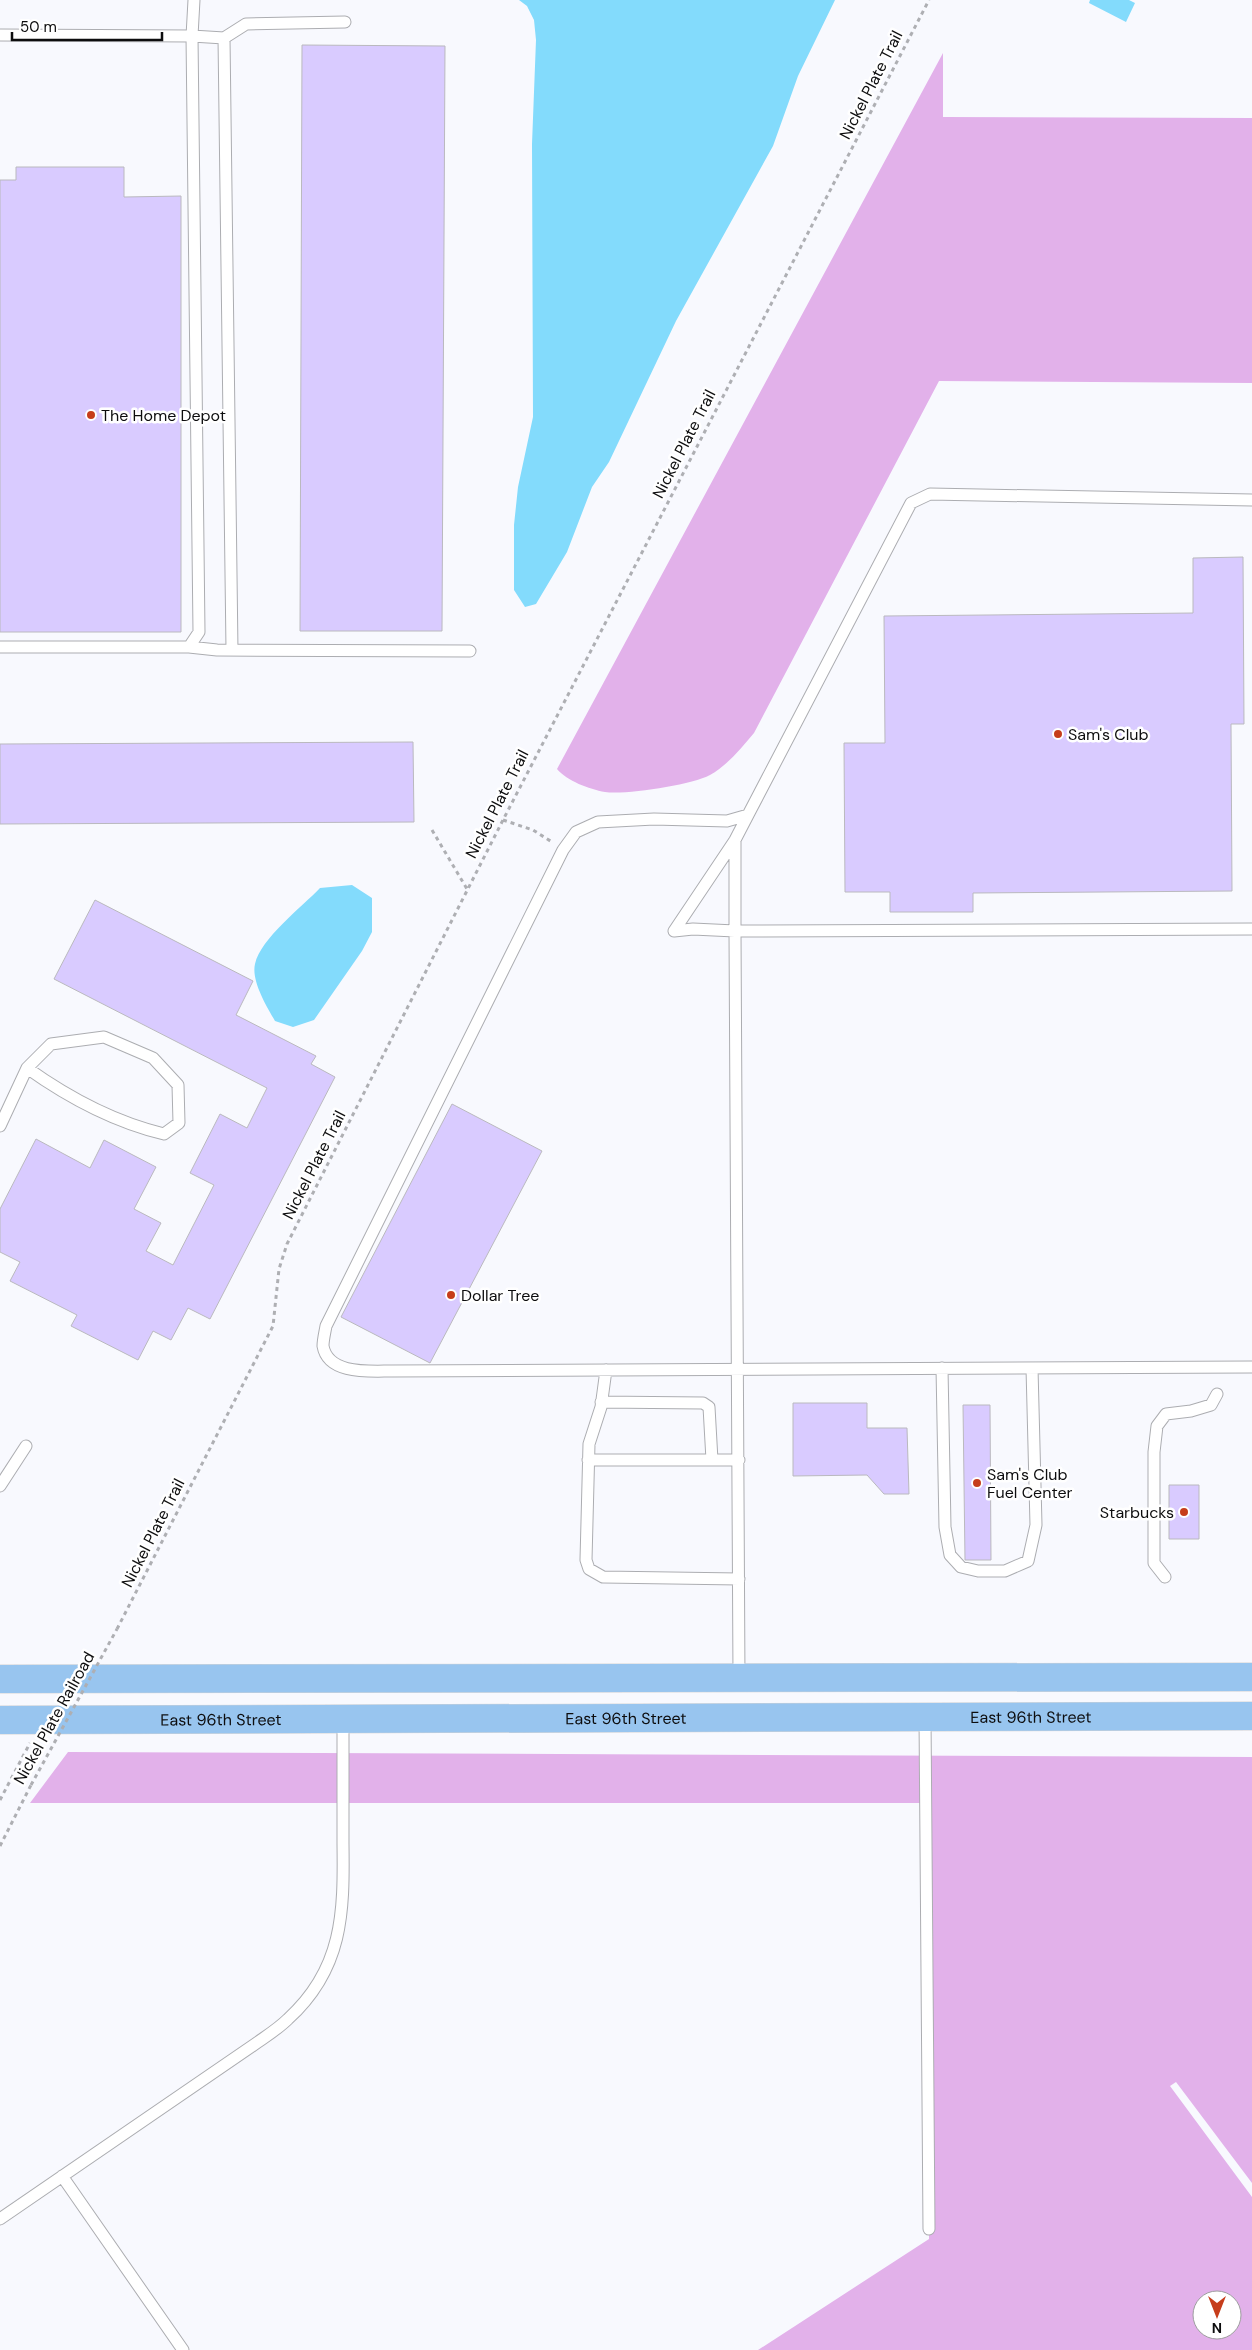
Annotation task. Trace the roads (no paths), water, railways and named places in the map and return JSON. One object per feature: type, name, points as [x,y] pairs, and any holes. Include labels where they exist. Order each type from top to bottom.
[{"type":"main road","points":[[0,1678],[1252,1677]]},
{"type":"main road","points":[[343,1719],[346,1702],[354,1697],[488,1694],[576,1678]]},
{"type":"main road","name":"East 96th Street","points":[[0,1720],[1252,1716]]},
{"type":"lane","points":[[189,647],[199,632],[192,36],[194,0]]},
{"type":"lane","points":[[0,35],[192,36],[224,38],[246,24],[345,22]]},
{"type":"lane","points":[[224,38],[232,650]]},
{"type":"lane","points":[[1252,500],[930,494],[911,504],[735,840],[674,932],[693,930],[1252,929]]},
{"type":"lane","points":[[199,632],[217,650]]},
{"type":"lane","points":[[0,647],[189,647],[217,650],[470,651]]},
{"type":"lane","points":[[748,815],[727,821],[654,819],[598,822],[576,832],[563,850],[326,1326],[323,1346],[333,1362],[352,1370],[1252,1367]]},
{"type":"lane","points":[[735,840],[740,1678]]},
{"type":"lane","points":[[0,1126],[27,1068],[51,1044],[104,1037],[153,1058],[178,1085],[179,1123],[164,1134],[132,1127],[58,1090],[27,1068]]},
{"type":"lane","points":[[942,1368],[945,1527],[950,1555],[961,1568],[978,1571],[1005,1571],[1028,1562],[1036,1525],[1032,1368]]},
{"type":"lane","points":[[606,1370],[602,1402],[589,1444],[586,1560],[589,1569],[603,1577],[740,1580]]},
{"type":"lane","points":[[1165,1577],[1154,1563],[1154,1452],[1157,1426],[1166,1414],[1191,1411],[1211,1405],[1217,1394]]},
{"type":"lane","points":[[602,1402],[703,1402],[709,1406],[712,1460]]},
{"type":"lane","points":[[0,1486],[26,1446]]},
{"type":"lane","points":[[588,1460],[739,1460]]},
{"type":"lane","points":[[925,1716],[929,2229]]},
{"type":"lane","points":[[0,2219],[288,2019],[309,1996],[335,1947],[343,1911],[343,1719]]},
{"type":"lane","points":[[62,2176],[183,2350]]},
{"type":"water","points":[[519,0],[835,0],[798,76],[773,146],[676,321],[609,462],[592,487],[567,552],[536,604],[525,607],[514,590],[514,525],[518,487],[533,417],[532,144],[536,40],[534,20],[527,6]]},
{"type":"water","points":[[1090,0],[1129,0],[1135,3],[1126,22],[1089,3]]},
{"type":"water","points":[[352,885],[372,898],[372,932],[362,951],[314,1020],[293,1027],[275,1021],[260,994],[255,978],[255,964],[259,954],[283,923],[320,888]]},
{"type":"place","name":"The Home Depot","points":[[91,415]]},
{"type":"place","name":"Sam's Club","points":[[1058,734]]},
{"type":"place","name":"Dollar Tree","points":[[451,1295]]},
{"type":"place","name":"Sam's Club Fuel Center","points":[[977,1483]]},
{"type":"place","name":"Starbucks","points":[[1184,1512]]}]
